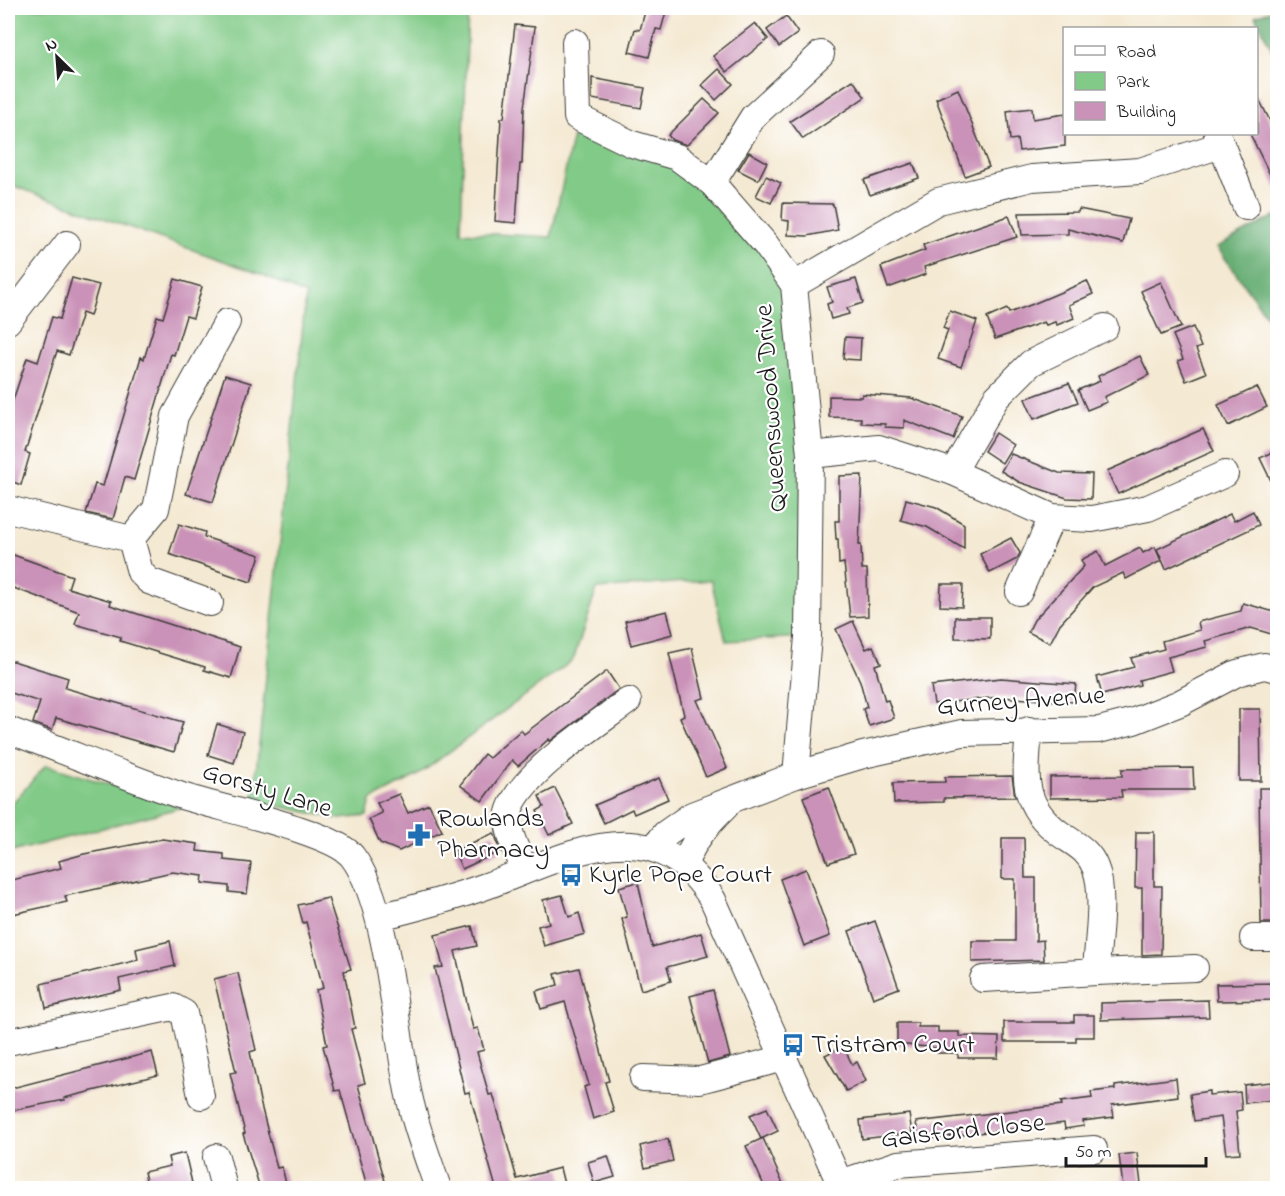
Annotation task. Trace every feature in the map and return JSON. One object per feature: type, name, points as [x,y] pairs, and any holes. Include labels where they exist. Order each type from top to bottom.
[{"type":"street","name":"Queenswood Drive","points":[[575,42],[577,117],[632,144],[677,157],[712,183],[765,245],[794,285],[810,455],[808,637],[796,775]]},
{"type":"street","points":[[712,183],[753,117],[821,54]]},
{"type":"street","points":[[794,285],[938,201],[1032,178],[1140,171],[1219,139],[1246,207]]},
{"type":"street","points":[[8,321],[67,244]]},
{"type":"street","points":[[131,539],[156,509],[175,416],[227,322]]},
{"type":"street","points":[[953,472],[996,398],[1031,363],[1105,327]]},
{"type":"street","points":[[810,455],[879,448],[953,472],[1052,517],[1092,519],[1148,508],[1225,474]]},
{"type":"street","points":[[8,509],[131,539]]},
{"type":"street","points":[[1019,592],[1052,517]]},
{"type":"street","points":[[131,539],[140,572],[149,581],[210,603]]},
{"type":"street","name":"Gurney Avenue","points":[[654,848],[665,834],[692,814],[730,802],[796,775],[933,738],[1029,730],[1099,730],[1134,721],[1180,703],[1237,673],[1264,666],[1278,669]]},
{"type":"street","points":[[524,869],[508,820],[513,797],[534,774],[628,701]]},
{"type":"street","name":"Gorsty Lane","points":[[8,730],[181,795],[315,834],[332,842],[353,858],[379,917],[406,1083],[420,1138],[438,1188]]},
{"type":"street","points":[[1029,730],[1026,784],[1034,806],[1059,833],[1083,847],[1095,867],[1100,887],[1096,972]]},
{"type":"street","name":"Gurney Avenue","points":[[685,864],[689,851],[702,830],[730,802]]},
{"type":"street","points":[[379,917],[440,903],[567,854],[631,845],[654,848],[670,854],[685,864],[702,881],[713,900],[841,1186]]},
{"type":"street","points":[[983,979],[1195,968]]},
{"type":"street","points":[[8,1042],[173,1007],[184,1013],[201,1096]]},
{"type":"street","points":[[643,1078],[700,1080],[784,1058]]},
{"type":"street","name":"Gaisford Close","points":[[841,1186],[897,1164],[1094,1149]]},
{"type":"street","points":[[216,1157],[224,1188]]},
{"type":"green space","points":[[8,8],[468,8],[461,232],[551,237],[577,117],[677,157],[794,285],[808,637],[726,641],[711,580],[597,589],[573,660],[418,775],[371,800],[367,816],[340,819],[253,801],[306,295],[263,275],[8,184]]},
{"type":"green space","points":[[1278,8],[1278,60],[1277,60],[1255,16]]},
{"type":"green space","points":[[1277,215],[1277,331],[1217,247]]},
{"type":"green space","points":[[46,765],[183,807],[8,853],[8,808]]},
{"type":"building","points":[[646,8],[667,8],[661,30],[656,29],[649,57],[629,52],[635,29],[640,30]]},
{"type":"building","points":[[786,16],[798,33],[779,47],[767,30]]},
{"type":"building","points":[[755,23],[768,39],[727,72],[713,56]]},
{"type":"building","points":[[515,25],[535,27],[524,108],[522,164],[520,164],[516,223],[495,221],[501,118],[504,118]]},
{"type":"building","points":[[719,69],[733,84],[716,100],[702,85]]},
{"type":"building","points":[[592,78],[645,88],[641,108],[592,99]]},
{"type":"building","points":[[853,80],[865,97],[803,139],[790,121]]},
{"type":"building","points":[[958,89],[989,167],[965,176],[936,99]]},
{"type":"building","points":[[1258,97],[1278,137],[1278,191],[1250,135],[1258,135]]},
{"type":"building","points":[[704,99],[719,113],[687,145],[672,140],[668,135]]},
{"type":"building","points":[[1032,108],[1033,119],[1063,114],[1065,146],[1019,151],[1017,139],[1010,140],[1007,111]]},
{"type":"building","points":[[749,152],[767,162],[758,180],[738,170]]},
{"type":"building","points":[[913,163],[919,178],[870,195],[864,180]]},
{"type":"building","points":[[766,176],[781,183],[771,203],[756,196]]},
{"type":"building","points":[[783,203],[833,204],[838,230],[807,236],[788,235],[789,221],[782,220]]},
{"type":"building","points":[[1079,209],[1129,219],[1123,243],[1068,229],[1068,234],[1022,235],[1019,213],[1078,212]]},
{"type":"building","points":[[1009,216],[1017,237],[924,267],[926,274],[888,288],[881,267],[925,250],[923,245]]},
{"type":"building","points":[[72,278],[99,285],[90,316],[82,313],[69,355],[57,351],[25,452],[30,454],[21,485],[8,480],[8,415],[27,358],[38,362],[52,317],[60,319]]},
{"type":"building","points":[[175,279],[202,287],[193,318],[186,316],[174,355],[171,354],[134,480],[125,477],[113,519],[86,513],[95,484],[103,486],[141,357],[144,359],[157,316],[163,318]]},
{"type":"building","points":[[856,279],[863,303],[847,308],[849,314],[831,319],[827,304],[832,302],[827,287]]},
{"type":"building","points":[[1087,281],[1093,294],[1069,305],[1074,318],[1057,325],[1055,322],[1046,325],[1044,322],[995,339],[987,318],[1007,309],[1009,313]]},
{"type":"building","points":[[1161,282],[1181,327],[1161,335],[1141,291]]},
{"type":"building","points":[[950,311],[977,321],[961,367],[938,359],[948,330],[943,328]]},
{"type":"building","points":[[1193,327],[1201,347],[1196,349],[1206,373],[1186,381],[1178,361],[1183,359],[1173,335]]},
{"type":"building","points":[[845,337],[861,338],[860,360],[843,359]]},
{"type":"building","points":[[1140,356],[1149,375],[1104,397],[1107,402],[1087,410],[1078,390],[1100,381],[1098,376]]},
{"type":"building","points":[[225,375],[251,383],[213,502],[186,494]]},
{"type":"building","points":[[1069,383],[1078,402],[1034,419],[1025,399]]},
{"type":"building","points":[[1257,387],[1267,407],[1228,426],[1218,405]]},
{"type":"building","points":[[862,394],[911,398],[962,416],[953,439],[904,420],[904,428],[861,423],[861,418],[829,417],[829,396],[862,397]]},
{"type":"building","points":[[1203,429],[1214,451],[1118,494],[1107,471]]},
{"type":"building","points":[[995,433],[1013,445],[1002,463],[984,451]]},
{"type":"building","points":[[1278,450],[1278,495],[1260,458]]},
{"type":"building","points":[[1011,454],[1059,473],[1092,474],[1091,499],[1067,498],[1019,482],[1001,471]]},
{"type":"building","points":[[862,475],[859,545],[861,545],[862,569],[867,569],[868,616],[850,617],[844,563],[839,564],[835,521],[839,521],[839,476]]},
{"type":"building","points":[[906,499],[936,507],[964,524],[964,549],[927,527],[901,520]]},
{"type":"building","points":[[1253,511],[1259,525],[1166,569],[1157,549],[1230,514],[1234,521]]},
{"type":"building","points":[[179,524],[205,532],[204,537],[260,555],[251,582],[169,554]]},
{"type":"building","points":[[1011,538],[1020,553],[1017,559],[990,573],[980,554]]},
{"type":"building","points":[[1155,547],[1161,561],[1126,579],[1123,573],[1093,587],[1060,624],[1050,643],[1028,632],[1034,620],[1084,566],[1081,560],[1098,551],[1105,566],[1140,548],[1143,553]]},
{"type":"building","points":[[8,553],[72,576],[68,588],[111,601],[110,605],[240,647],[231,678],[204,670],[205,667],[120,641],[121,637],[75,624],[79,612],[8,586]]},
{"type":"building","points":[[941,584],[963,584],[962,607],[940,606]]},
{"type":"building","points":[[1243,603],[1278,613],[1278,636],[1251,628],[1205,641],[1207,647],[1168,657],[1172,671],[1139,680],[1140,685],[1102,695],[1097,677],[1134,667],[1131,658],[1164,649],[1162,641],[1200,630],[1198,622],[1241,611]]},
{"type":"building","points":[[667,611],[673,634],[631,645],[625,621]]},
{"type":"building","points":[[955,617],[990,617],[990,639],[955,638]]},
{"type":"building","points":[[853,621],[866,649],[873,646],[881,663],[875,665],[885,701],[888,700],[894,718],[869,726],[863,709],[867,707],[860,681],[836,629]]},
{"type":"building","points":[[692,648],[704,698],[697,700],[727,768],[706,777],[680,717],[684,715],[669,653]]},
{"type":"building","points":[[10,660],[68,678],[65,688],[183,722],[174,752],[56,718],[52,730],[33,723],[40,702],[8,692]]},
{"type":"building","points":[[607,671],[619,689],[550,741],[549,739],[518,766],[512,760],[482,801],[460,785],[484,754],[489,758],[521,730],[524,734]]},
{"type":"building","points":[[1001,678],[1076,684],[1074,702],[999,697],[934,704],[931,686]]},
{"type":"building","points":[[1239,709],[1260,709],[1261,781],[1239,781]]},
{"type":"building","points":[[217,724],[243,732],[234,763],[208,755]]},
{"type":"building","points":[[1193,768],[1194,790],[1121,790],[1122,797],[1050,798],[1050,777],[1122,776],[1122,769]]},
{"type":"building","points":[[1012,776],[1015,797],[944,798],[944,802],[894,803],[893,783],[945,782],[945,777]]},
{"type":"building","points":[[659,778],[668,799],[634,814],[632,809],[604,823],[595,805]]},
{"type":"building","points":[[829,787],[854,854],[828,863],[803,797]]},
{"type":"building","points":[[555,788],[573,824],[549,835],[537,811],[544,807],[539,796]]},
{"type":"building","points":[[1259,788],[1278,788],[1278,923],[1261,923]]},
{"type":"building","points":[[399,794],[408,813],[429,804],[442,831],[399,851],[380,843],[369,819],[382,813],[377,803]]},
{"type":"building","points":[[1136,832],[1154,832],[1154,886],[1162,886],[1161,954],[1142,955],[1142,888],[1135,888]]},
{"type":"building","points":[[494,833],[501,851],[462,869],[454,851]]},
{"type":"building","points":[[1002,838],[1024,838],[1025,878],[1036,878],[1036,941],[1043,940],[1044,960],[972,962],[972,941],[1015,941],[1015,879],[1002,879]]},
{"type":"building","points":[[162,839],[198,844],[197,851],[224,854],[224,860],[251,863],[247,894],[229,892],[229,886],[202,883],[203,876],[172,872],[65,896],[67,902],[8,915],[8,881],[61,868],[59,861],[84,854]]},
{"type":"building","points":[[806,869],[830,936],[804,946],[780,879]]},
{"type":"building","points":[[638,882],[652,947],[701,933],[708,956],[667,967],[671,981],[641,990],[622,919],[627,917],[619,887]]},
{"type":"building","points":[[562,895],[569,917],[579,913],[585,934],[544,946],[538,926],[549,923],[543,900]]},
{"type":"building","points":[[328,898],[351,969],[344,971],[355,1028],[351,1029],[365,1083],[358,1085],[385,1181],[367,1186],[340,1090],[335,1091],[323,1046],[327,1045],[316,990],[323,988],[306,922],[303,923],[298,905]]},
{"type":"building","points":[[875,921],[899,988],[873,998],[849,931]]},
{"type":"building","points":[[472,926],[477,946],[455,951],[473,1029],[478,1028],[484,1050],[477,1052],[489,1095],[493,1094],[517,1179],[560,1168],[565,1188],[496,1188],[469,1092],[465,1093],[435,968],[443,967],[435,935]]},
{"type":"building","points":[[170,941],[175,966],[119,979],[121,990],[46,1008],[41,984],[138,960],[136,949]]},
{"type":"building","points":[[579,968],[609,1081],[605,1082],[614,1112],[593,1119],[584,1087],[589,1085],[565,1002],[541,1009],[536,991],[558,985],[555,974]]},
{"type":"building","points":[[238,973],[256,1050],[250,1052],[260,1101],[277,1168],[282,1167],[287,1188],[260,1188],[243,1134],[245,1133],[230,1073],[236,1072],[214,979]]},
{"type":"building","points":[[1278,983],[1278,1000],[1217,1001],[1216,984]]},
{"type":"building","points":[[713,990],[730,1057],[708,1063],[690,996]]},
{"type":"building","points":[[1208,1000],[1209,1017],[1101,1020],[1101,1003]]},
{"type":"building","points":[[1074,1015],[1094,1015],[1094,1037],[1076,1037],[1076,1042],[1004,1042],[1004,1022],[1074,1022]]},
{"type":"building","points":[[897,1023],[918,1023],[918,1027],[938,1027],[938,1032],[959,1032],[959,1036],[999,1037],[998,1058],[958,1058],[958,1053],[937,1053],[937,1048],[897,1044]]},
{"type":"building","points":[[843,1046],[852,1064],[857,1062],[866,1081],[846,1091],[825,1055]]},
{"type":"building","points":[[152,1052],[158,1075],[64,1098],[65,1100],[8,1111],[8,1089]]},
{"type":"building","points":[[1176,1078],[1178,1096],[1112,1105],[1114,1117],[1083,1121],[1084,1126],[1065,1129],[1064,1123],[919,1140],[916,1122],[1062,1105],[1061,1102],[1092,1098],[1091,1092],[1115,1089],[1115,1086]]},
{"type":"building","points":[[1271,1082],[1273,1100],[1245,1103],[1244,1085]]},
{"type":"building","points":[[1209,1091],[1209,1095],[1240,1092],[1242,1110],[1236,1111],[1240,1153],[1226,1154],[1221,1117],[1194,1121],[1190,1094]]},
{"type":"building","points":[[767,1108],[778,1131],[761,1139],[750,1115]]},
{"type":"building","points":[[909,1114],[912,1133],[862,1139],[860,1120]]},
{"type":"building","points":[[763,1138],[785,1188],[765,1188],[746,1146]]},
{"type":"building","points":[[668,1139],[673,1161],[645,1168],[640,1146]]},
{"type":"building","points":[[185,1153],[192,1183],[170,1188],[148,1188],[144,1172],[170,1166],[168,1157]]},
{"type":"building","points":[[1137,1153],[1141,1184],[1123,1187],[1119,1155]]},
{"type":"building","points":[[608,1156],[615,1177],[594,1183],[588,1162]]},
{"type":"place","name":"Rowlands Pharmacy","points":[[419,835]]},
{"type":"place","name":"Kyrle Pope Court","points":[[571,875]]},
{"type":"place","name":"Tristram Court","points":[[793,1045]]}]
